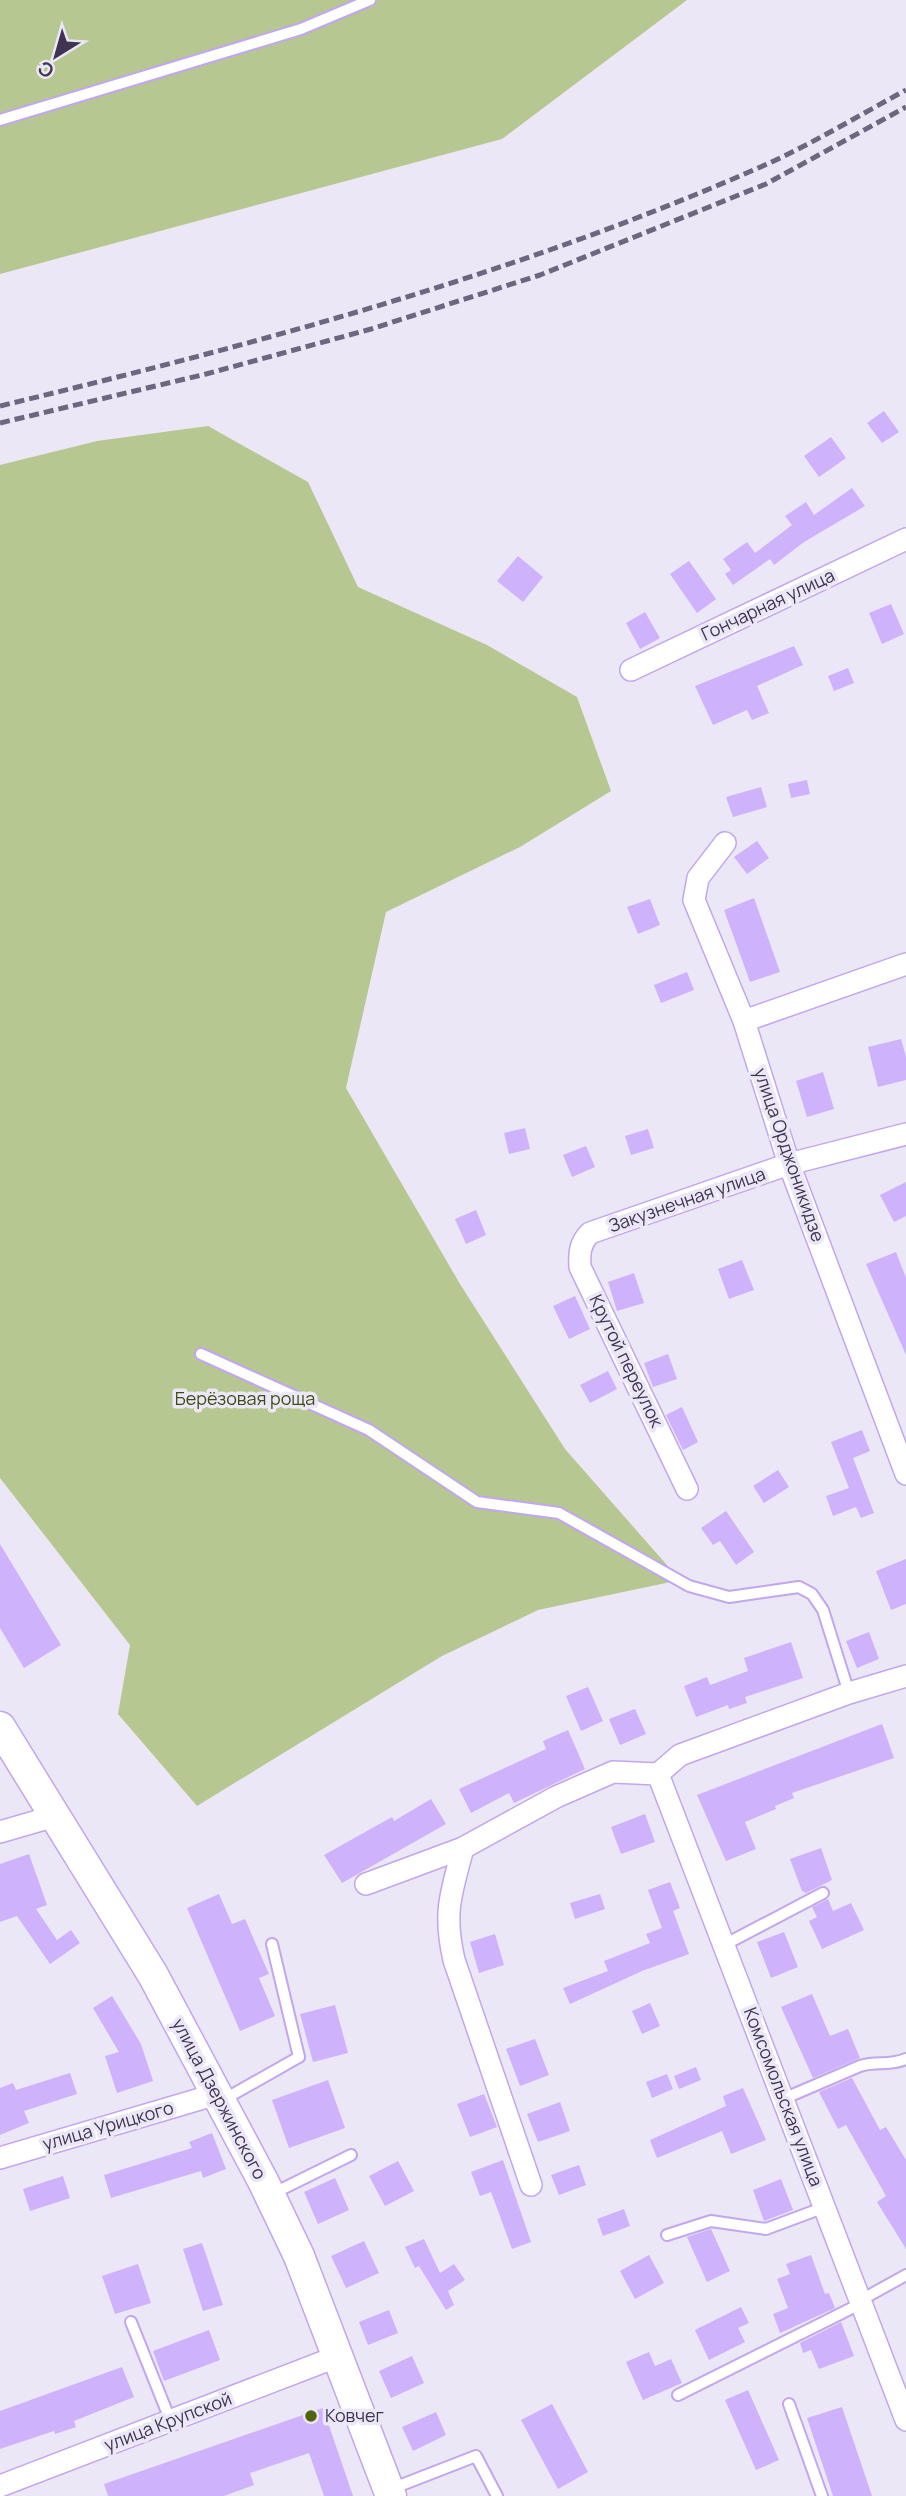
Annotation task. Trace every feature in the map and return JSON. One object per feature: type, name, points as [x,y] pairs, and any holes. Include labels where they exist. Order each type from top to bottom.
[{"type":"main road","name":"улица Дзержинского","points":[[0,1727],[153,1975],[270,2195],[299,2256],[390,2493]]},
{"type":"street","name":"Гончарная улица","points":[[631,670],[906,539]]},
{"type":"street","name":"улица Орджоникидзе","points":[[725,843],[698,878],[694,900],[744,1021],[789,1164],[906,1474]]},
{"type":"street","points":[[744,1021],[906,964]]},
{"type":"street","name":"Закузнечная улица","points":[[590,1233],[789,1164],[906,1134]]},
{"type":"street","name":"Крутой переулок","points":[[590,1233],[583,1240],[579,1254],[580,1267],[687,1489]]},
{"type":"street","points":[[366,1884],[463,1848],[556,1797],[613,1772],[658,1774],[680,1755],[849,1693],[906,1676]]},
{"type":"street","name":"Комсомольская улица","points":[[658,1774],[906,2420]]},
{"type":"street","points":[[0,1832],[55,1816]]},
{"type":"street","points":[[463,1848],[448,1904],[447,1924],[454,1960],[531,2185]]},
{"type":"street","name":"улица Урицкого","points":[[0,2158],[219,2098]]},
{"type":"street","name":"улица Крупской","points":[[0,2486],[336,2357]]},
{"type":"lane","points":[[0,120],[301,29],[370,0]]},
{"type":"lane","points":[[201,1354],[369,1430],[477,1502],[559,1513],[689,1586],[729,1597],[799,1587],[812,1594],[823,1610],[849,1693]]},
{"type":"lane","points":[[724,1945],[823,1893]]},
{"type":"lane","points":[[219,2098],[299,2057],[272,1944]]},
{"type":"lane","points":[[783,2099],[860,2066],[873,2062],[887,2066],[906,2059]]},
{"type":"lane","points":[[270,2195],[351,2155]]},
{"type":"lane","points":[[667,2235],[711,2221],[766,2228],[825,2207]]},
{"type":"lane","points":[[678,2395],[862,2302],[906,2275]]},
{"type":"lane","points":[[131,2322],[172,2422]]},
{"type":"lane","points":[[789,2404],[822,2496]]},
{"type":"lane","points":[[390,2493],[476,2456],[497,2496]]},
{"type":"green space","points":[[0,0],[687,0],[502,139],[0,274]]},
{"type":"green space","name":"Берёзовая роща","points":[[208,426],[308,482],[358,587],[487,645],[577,697],[611,791],[520,847],[386,912],[346,1088],[460,1284],[565,1449],[680,1580],[538,1610],[442,1656],[197,1806],[118,1714],[130,1645],[0,1478],[0,465],[97,441]]},
{"type":"building","points":[[884,411],[899,432],[882,443],[867,423]]},
{"type":"building","points":[[831,437],[846,458],[819,477],[804,456]]},
{"type":"building","points":[[852,488],[865,506],[804,542],[774,565],[770,559],[733,585],[725,574],[731,570],[723,559],[747,542],[755,553],[792,525],[785,516],[806,502],[814,515]]},
{"type":"building","points":[[518,556],[543,577],[523,602],[497,581]]},
{"type":"building","points":[[689,561],[716,599],[697,613],[670,574]]},
{"type":"building","points":[[891,604],[904,634],[882,644],[869,613]]},
{"type":"building","points":[[645,612],[660,638],[640,649],[626,623]]},
{"type":"building","points":[[794,646],[803,665],[757,686],[769,713],[752,720],[747,710],[713,725],[695,686]]},
{"type":"building","points":[[848,668],[854,683],[834,691],[828,676]]},
{"type":"building","points":[[807,780],[810,794],[791,798],[788,784]]},
{"type":"building","points":[[761,787],[767,807],[733,817],[726,797]]},
{"type":"building","points":[[757,841],[769,858],[747,874],[734,857]]},
{"type":"building","points":[[754,898],[780,972],[750,982],[724,910]]},
{"type":"building","points":[[650,899],[660,925],[638,934],[627,907]]},
{"type":"building","points":[[687,972],[694,990],[661,1003],[654,985]]},
{"type":"building","points":[[901,1039],[906,1057],[906,1080],[878,1087],[868,1047]]},
{"type":"building","points":[[823,1072],[834,1109],[807,1117],[796,1081]]},
{"type":"building","points":[[525,1128],[530,1149],[509,1154],[504,1133]]},
{"type":"building","points":[[648,1129],[654,1148],[631,1155],[625,1136]]},
{"type":"building","points":[[586,1146],[595,1167],[572,1177],[563,1155]]},
{"type":"building","points":[[906,1182],[906,1216],[894,1222],[880,1195]]},
{"type":"building","points":[[476,1210],[486,1235],[466,1244],[455,1219]]},
{"type":"building","points":[[896,1252],[906,1278],[906,1355],[866,1264]]},
{"type":"building","points":[[742,1260],[754,1290],[729,1299],[718,1269]]},
{"type":"building","points":[[634,1273],[644,1303],[617,1311],[608,1282]]},
{"type":"building","points":[[575,1296],[590,1329],[569,1339],[553,1306]]},
{"type":"building","points":[[668,1354],[677,1379],[653,1387],[644,1363]]},
{"type":"building","points":[[608,1371],[617,1389],[590,1403],[580,1385]]},
{"type":"building","points":[[682,1407],[698,1442],[683,1450],[666,1415]]},
{"type":"building","points":[[862,1430],[870,1451],[853,1458],[874,1513],[861,1518],[856,1507],[833,1516],[826,1496],[849,1488],[831,1442]]},
{"type":"building","points":[[778,1470],[789,1487],[764,1503],[753,1486]]},
{"type":"building","points":[[726,1511],[754,1552],[736,1565],[720,1541],[713,1545],[701,1528]]},
{"type":"building","points":[[0,1544],[61,1645],[24,1668],[0,1628]]},
{"type":"building","points":[[906,1559],[906,1604],[891,1610],[876,1571]]},
{"type":"building","points":[[869,1632],[879,1659],[857,1668],[846,1641]]},
{"type":"building","points":[[791,1642],[803,1678],[745,1697],[747,1703],[729,1709],[728,1705],[696,1717],[684,1686],[707,1677],[710,1685],[748,1671],[744,1658]]},
{"type":"building","points":[[588,1687],[603,1721],[581,1731],[566,1696]]},
{"type":"building","points":[[635,1709],[646,1734],[620,1745],[609,1719]]},
{"type":"building","points":[[882,1724],[894,1758],[792,1793],[794,1798],[745,1822],[756,1849],[726,1861],[697,1795]]},
{"type":"building","points":[[568,1730],[585,1769],[514,1803],[509,1793],[471,1813],[459,1789],[546,1749],[543,1741]]},
{"type":"building","points":[[431,1799],[446,1824],[342,1883],[324,1855],[392,1817],[394,1821]]},
{"type":"building","points":[[645,1814],[655,1842],[621,1854],[611,1827]]},
{"type":"building","points":[[821,1848],[832,1880],[806,1893],[802,1891],[790,1859]]},
{"type":"building","points":[[29,1854],[47,1905],[36,1909],[57,1940],[71,1930],[80,1943],[50,1964],[17,1916],[0,1922],[0,1864]]},
{"type":"building","points":[[670,1882],[680,1908],[673,1911],[689,1954],[642,1971],[570,2004],[563,1988],[608,1971],[604,1961],[650,1943],[646,1934],[662,1928],[648,1890]]},
{"type":"building","points":[[219,1894],[232,1924],[245,1919],[269,1974],[259,1978],[275,2016],[240,2031],[187,1908]]},
{"type":"building","points":[[600,1894],[605,1909],[575,1919],[570,1903]]},
{"type":"building","points":[[828,1899],[833,1911],[851,1903],[864,1930],[822,1949],[809,1921],[817,1917],[812,1907]]},
{"type":"building","points":[[784,1932],[798,1967],[771,1978],[757,1942]]},
{"type":"building","points":[[495,1934],[504,1965],[479,1973],[470,1942]]},
{"type":"building","points":[[812,1994],[830,2036],[848,2029],[860,2058],[813,2078],[781,2007]]},
{"type":"building","points":[[112,1996],[141,2044],[153,2081],[117,2093],[105,2056],[119,2052],[93,2008]]},
{"type":"building","points":[[650,2003],[660,2026],[642,2034],[632,2011]]},
{"type":"building","points":[[335,2005],[348,2053],[313,2062],[300,2014]]},
{"type":"building","points":[[535,2039],[549,2075],[520,2086],[506,2049]]},
{"type":"building","points":[[696,2067],[701,2080],[679,2089],[674,2076]]},
{"type":"building","points":[[70,2073],[77,2094],[24,2111],[29,2123],[0,2135],[0,2088],[13,2083],[16,2090]]},
{"type":"building","points":[[667,2074],[673,2089],[652,2098],[646,2082]]},
{"type":"building","points":[[852,2078],[880,2130],[886,2127],[906,2160],[906,2249],[877,2202],[886,2196],[846,2125],[838,2129],[819,2092]]},
{"type":"building","points":[[328,2080],[345,2128],[289,2148],[272,2100]]},
{"type":"building","points":[[743,2088],[766,2140],[731,2154],[722,2131],[657,2158],[650,2140],[726,2106],[723,2096]]},
{"type":"building","points":[[484,2094],[497,2127],[470,2137],[457,2104]]},
{"type":"building","points":[[560,2102],[570,2131],[538,2142],[527,2114]]},
{"type":"building","points":[[212,2133],[226,2169],[203,2178],[201,2171],[111,2198],[104,2175],[192,2148],[189,2142]]},
{"type":"building","points":[[503,2160],[531,2242],[512,2249],[491,2192],[480,2196],[471,2172]]},
{"type":"building","points":[[398,2161],[414,2191],[385,2206],[369,2176]]},
{"type":"building","points":[[579,2165],[586,2185],[559,2195],[551,2175]]},
{"type":"building","points":[[63,2176],[70,2198],[30,2211],[23,2189]]},
{"type":"building","points":[[335,2178],[349,2210],[318,2224],[304,2192]]},
{"type":"building","points":[[781,2179],[793,2210],[764,2221],[753,2190]]},
{"type":"building","points":[[624,2209],[630,2226],[603,2236],[597,2219]]},
{"type":"building","points":[[711,2229],[730,2271],[707,2282],[687,2237]]},
{"type":"building","points":[[424,2239],[440,2273],[454,2264],[465,2280],[448,2291],[454,2305],[446,2310],[419,2266],[415,2268],[405,2247]]},
{"type":"building","points":[[364,2241],[379,2273],[346,2288],[331,2256]]},
{"type":"building","points":[[202,2243],[223,2305],[203,2311],[183,2249]]},
{"type":"building","points":[[649,2255],[664,2283],[635,2299],[620,2271]]},
{"type":"building","points":[[811,2255],[825,2294],[829,2293],[835,2308],[780,2333],[773,2314],[788,2308],[777,2279],[790,2274],[786,2264]]},
{"type":"building","points":[[138,2264],[151,2303],[115,2314],[102,2276]]},
{"type":"building","points":[[741,2307],[749,2323],[738,2328],[745,2342],[709,2360],[695,2330]]},
{"type":"building","points":[[389,2310],[398,2333],[368,2345],[359,2322]]},
{"type":"building","points":[[841,2322],[854,2356],[819,2369],[811,2350],[803,2353],[800,2343]]},
{"type":"building","points":[[209,2330],[220,2360],[164,2381],[153,2351]]},
{"type":"building","points":[[649,2352],[655,2366],[671,2359],[682,2383],[643,2400],[626,2362]]},
{"type":"building","points":[[412,2356],[424,2383],[391,2398],[379,2371]]},
{"type":"building","points":[[122,2367],[134,2397],[74,2421],[76,2427],[55,2434],[54,2431],[0,2449],[0,2411]]},
{"type":"building","points":[[748,2390],[779,2460],[756,2470],[725,2400]]},
{"type":"building","points":[[552,2404],[588,2472],[558,2489],[521,2420]]},
{"type":"building","points":[[842,2407],[872,2496],[833,2496],[807,2418]]},
{"type":"building","points":[[323,2408],[353,2496],[324,2496],[309,2453],[250,2473],[254,2485],[224,2496],[108,2496],[104,2484]]},
{"type":"building","points":[[436,2412],[446,2435],[413,2451],[402,2427]]},
{"type":"railway","points":[[0,406],[288,332],[384,304],[572,242],[665,207],[775,160],[906,90]]},
{"type":"railway","points":[[0,423],[206,374],[371,329],[540,275],[766,184],[906,107]]},
{"type":"place","name":"Ковчег","points":[[311,2416]]}]
